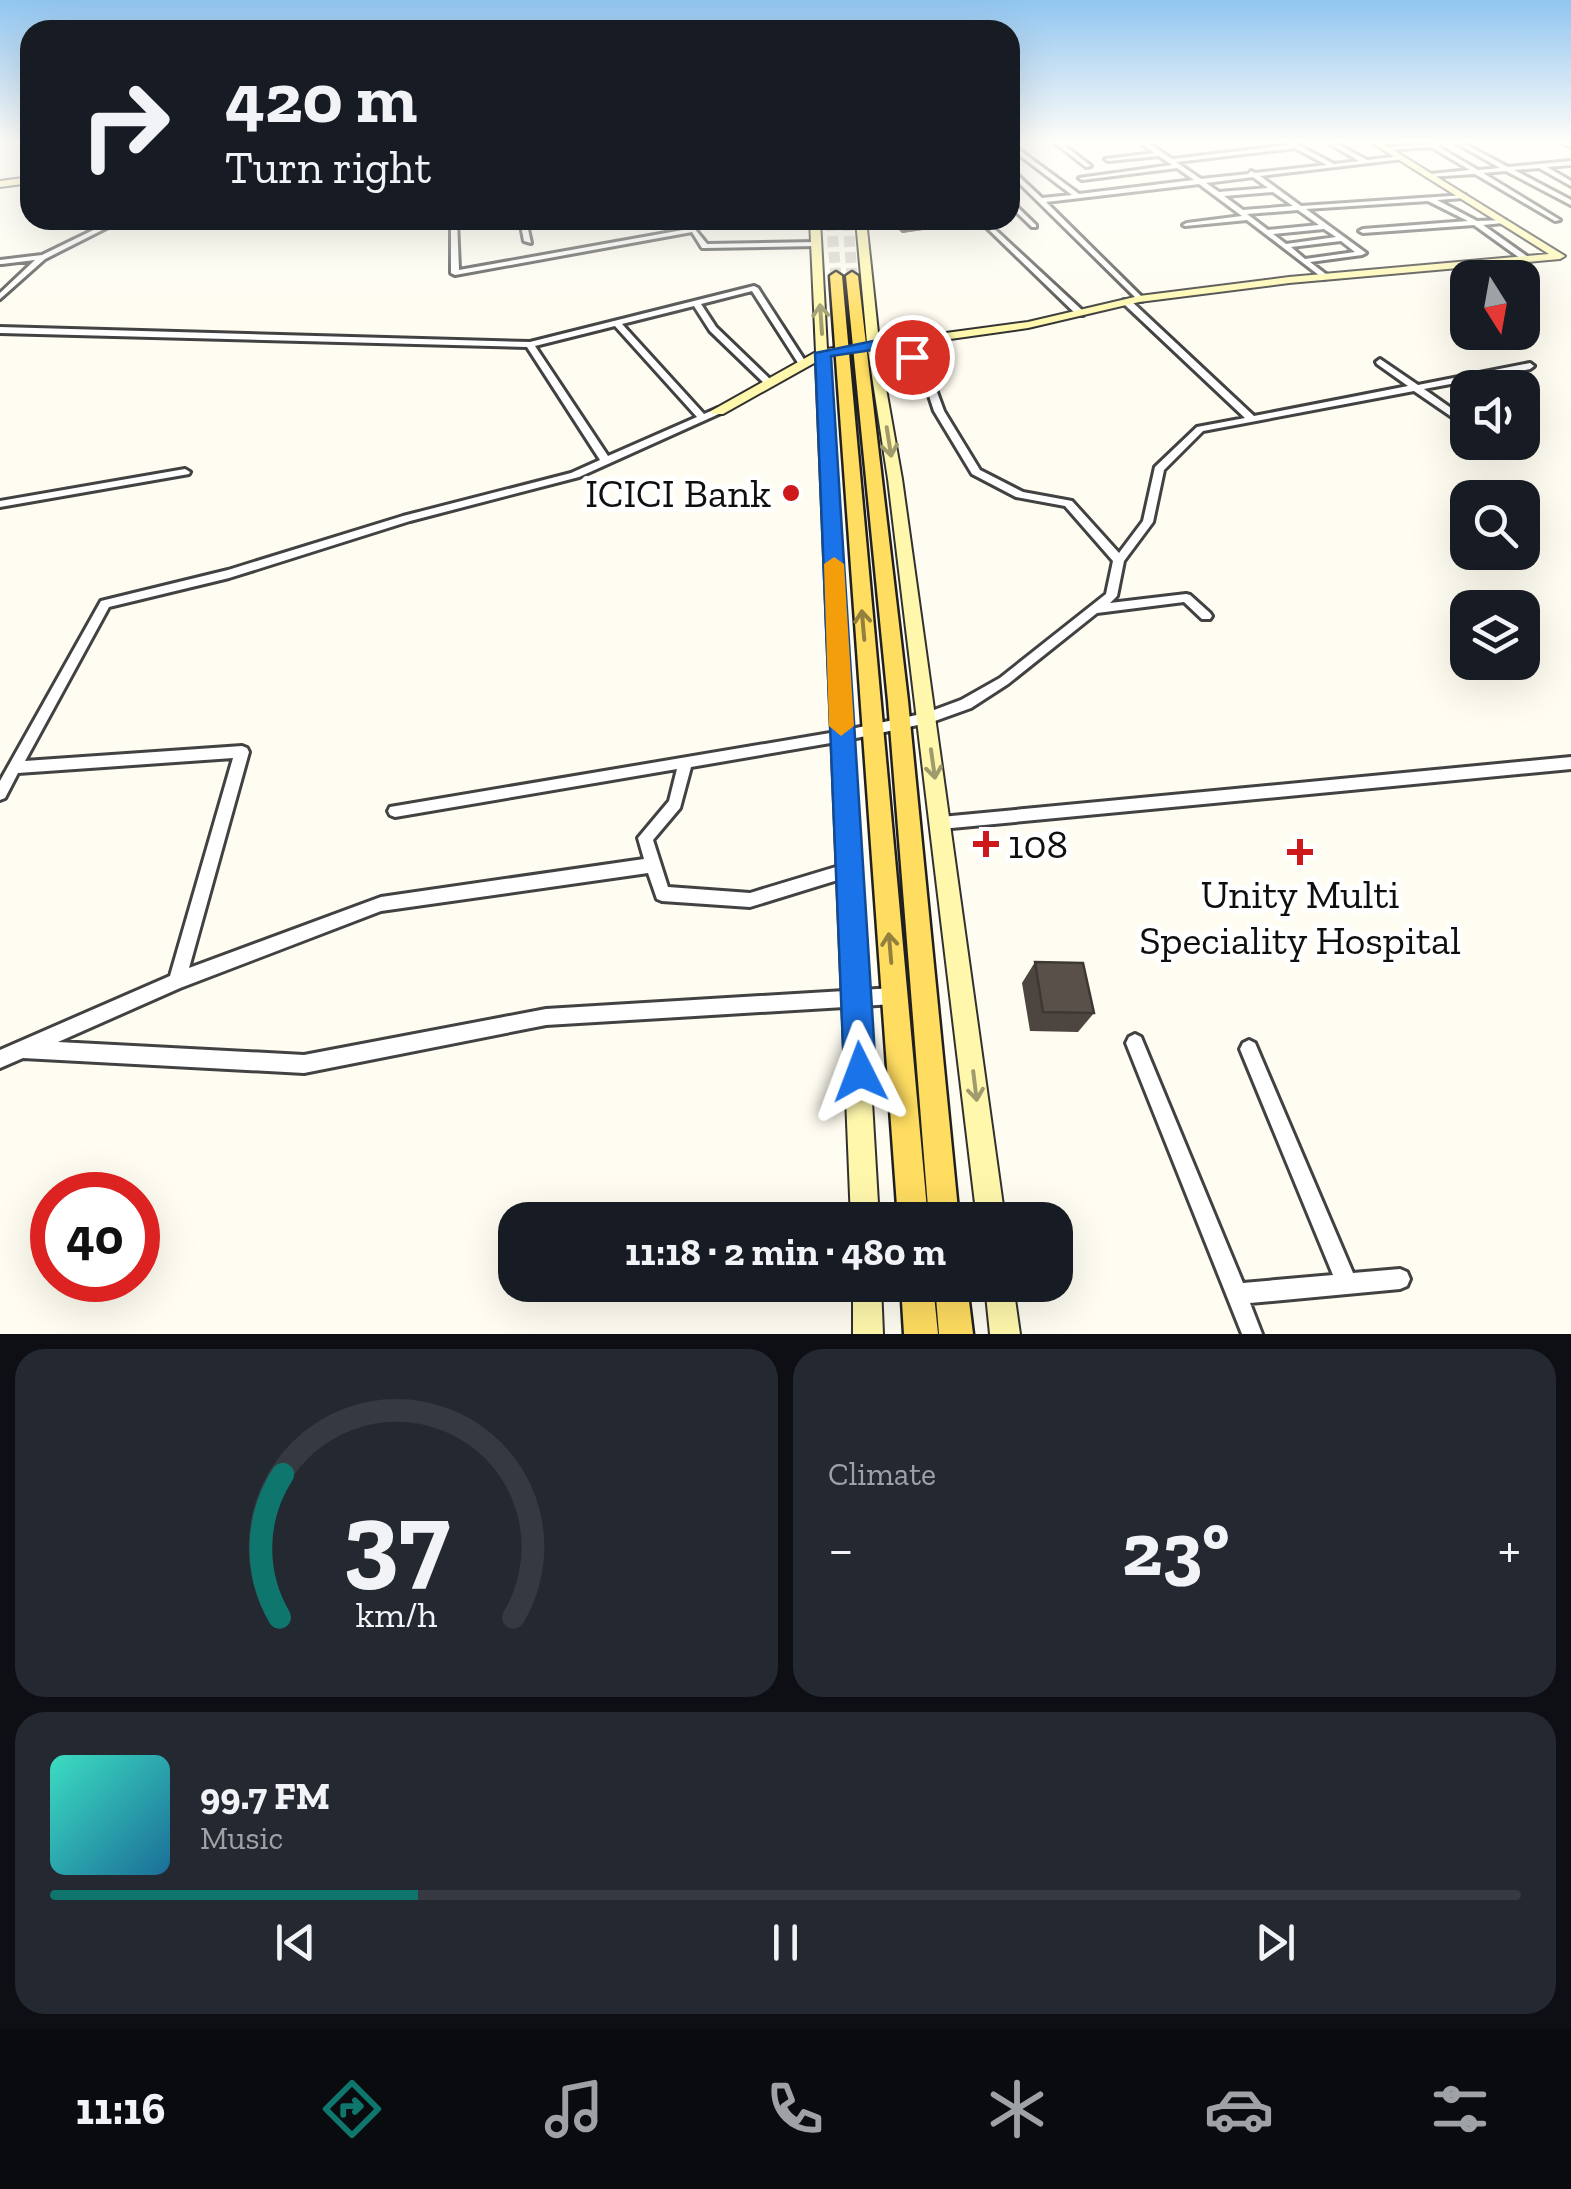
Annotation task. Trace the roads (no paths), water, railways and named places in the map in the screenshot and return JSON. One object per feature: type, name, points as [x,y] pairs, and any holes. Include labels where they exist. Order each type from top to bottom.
[{"type":"main road","points":[[843,279],[872,729],[911,1202]]},
{"type":"main road","points":[[849,349],[900,723],[942,1202]]},
{"type":"main road","points":[[918,1302],[920,1334]]},
{"type":"main road","points":[[953,1302],[956,1334]]},
{"type":"street","points":[[1048,205],[1133,301],[1252,419]]},
{"type":"street","points":[[1232,205],[1324,277]]},
{"type":"street","points":[[1296,205],[1362,253],[1304,261]]},
{"type":"street","points":[[1187,224],[1335,205]]},
{"type":"street","points":[[1442,205],[1476,223],[1527,259]]},
{"type":"street","points":[[0,794],[104,604],[229,574],[408,518],[575,476],[718,412],[803,364],[849,349],[1028,326],[1133,301],[1324,277],[1560,256],[1478,205]]},
{"type":"street","points":[[1531,205],[1557,220]]},
{"type":"street","points":[[1020,212],[1034,226]]},
{"type":"street","points":[[1363,232],[1503,221]]},
{"type":"street","points":[[1266,232],[1324,227]]},
{"type":"street","points":[[0,297],[44,258],[99,230]]},
{"type":"street","points":[[454,230],[455,273],[694,230],[705,246],[816,244]]},
{"type":"street","points":[[525,230],[528,242]]},
{"type":"street","points":[[815,230],[816,244],[843,279]]},
{"type":"street","points":[[857,230],[843,279],[849,349],[842,736],[864,1202]]},
{"type":"street","points":[[992,230],[1080,313]]},
{"type":"street","points":[[1284,246],[1341,238]]},
{"type":"street","points":[[1,263],[44,258]]},
{"type":"street","points":[[0,330],[530,344],[754,288],[803,364]]},
{"type":"street","points":[[696,302],[713,329],[769,384]]},
{"type":"street","points":[[616,322],[703,418]]},
{"type":"street","points":[[530,344],[606,462]]},
{"type":"street","points":[[849,349],[912,357],[924,367],[939,411],[976,472],[1020,495],[1068,504],[1118,560]]},
{"type":"street","points":[[849,349],[927,718],[990,1202]]},
{"type":"street","points":[[1380,362],[1450,411]]},
{"type":"street","points":[[395,811],[842,736],[927,718],[966,704],[1004,681],[1111,596],[1118,560],[1148,522],[1158,469],[1200,429],[1530,366]]},
{"type":"street","points":[[0,504],[186,472]]},
{"type":"street","points":[[1095,609],[1186,598],[1206,616]]},
{"type":"street","points":[[14,768],[242,752],[177,981]]},
{"type":"street","points":[[686,761],[675,804],[645,838],[662,894],[750,900],[849,870]]},
{"type":"street","points":[[941,823],[1571,763]]},
{"type":"street","points":[[0,1059],[177,981],[380,904],[653,865]]},
{"type":"street","points":[[919,946],[956,943]]},
{"type":"street","points":[[23,1049],[304,1064],[546,1017],[894,996]]},
{"type":"street","points":[[1135,1043],[1252,1334]]},
{"type":"street","points":[[1249,1048],[1347,1284]]},
{"type":"street","points":[[1237,1294],[1400,1279]]},
{"type":"street","points":[[867,1302],[868,1334]]},
{"type":"street","points":[[1001,1302],[1005,1334]]},
{"type":"tunnel","points":[[832,230],[836,276]]},
{"type":"tunnel","points":[[849,230],[852,276]]},
{"type":"place","name":"ICICI Bank","points":[[791,493]]},
{"type":"place","name":"108","points":[[986,844]]},
{"type":"place","name":"Unity Multi Speciality Hospital","points":[[1300,852]]}]
